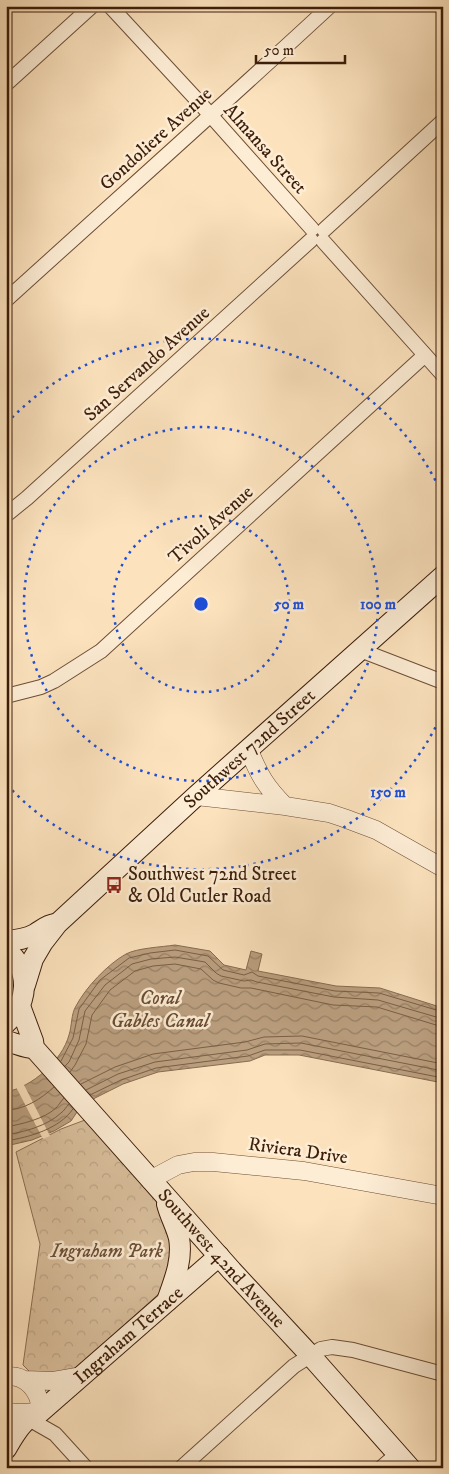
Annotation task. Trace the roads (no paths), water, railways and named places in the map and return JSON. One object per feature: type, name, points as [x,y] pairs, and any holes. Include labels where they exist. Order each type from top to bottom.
[{"type":"main road","name":"Southwest 72nd Street","points":[[20,1006],[34,959],[43,942],[57,924],[196,796],[443,576]]},
{"type":"main road","name":"Southwest 72nd Street","points":[[6,941],[27,938],[50,925],[57,924]]},
{"type":"main road","points":[[6,950],[19,964],[25,985]]},
{"type":"main road","points":[[6,1023],[20,1006]]},
{"type":"main road","name":"Southwest 42nd Avenue","points":[[20,1006],[38,1054],[404,1461]]},
{"type":"main road","points":[[6,1041],[38,1054]]},
{"type":"main road","points":[[166,1197],[169,1212],[179,1238],[180,1251],[175,1277],[167,1302]]},
{"type":"main road","name":"Ingraham Terrace","points":[[37,1416],[219,1256]]},
{"type":"main road","points":[[6,1449],[24,1423],[31,1416],[37,1416]]},
{"type":"main road","points":[[6,1466],[14,1449],[37,1416]]},
{"type":"street","points":[[6,84],[92,6]]},
{"type":"street","name":"Almansa Street","points":[[110,6],[443,375]]},
{"type":"street","name":"Gondoliere Avenue","points":[[6,300],[330,6]]},
{"type":"street","name":"San Servando Avenue","points":[[6,515],[443,122]]},
{"type":"street","name":"Tivoli Avenue","points":[[6,696],[54,682],[101,651],[425,356]]},
{"type":"street","points":[[360,650],[443,682]]},
{"type":"street","points":[[249,750],[262,780],[285,806]]},
{"type":"street","points":[[196,796],[329,813],[360,823],[388,836],[443,868]]},
{"type":"street","name":"Riviera Drive","points":[[150,1180],[178,1165],[194,1162],[213,1162],[304,1171],[443,1196]]},
{"type":"street","points":[[181,1468],[294,1366],[325,1347],[338,1347],[363,1352],[443,1374]]},
{"type":"street","points":[[6,1377],[14,1376],[25,1380],[52,1381],[81,1376]]},
{"type":"street","points":[[25,1380],[32,1387],[38,1398],[37,1416],[44,1427],[59,1438],[86,1468]]},
{"type":"street","points":[[6,1412],[37,1416]]},
{"type":"street","points":[[382,1468],[404,1461]]},
{"type":"water","name":"Coral Gables Canal","points":[[175,945],[210,951],[224,965],[246,970],[251,951],[262,954],[258,971],[336,986],[380,988],[443,1008],[443,1083],[299,1055],[265,1055],[250,1061],[158,1072],[123,1084],[95,1098],[77,1112],[71,1121],[54,1131],[32,1140],[6,1146],[6,1092],[26,1085],[36,1079],[53,1063],[65,1045],[74,1009],[91,984],[112,964],[126,954],[143,949]]},
{"type":"place","name":"Southwest 72nd Street & Old Cutler Road","points":[[114,885]]},
{"type":"park label","name":"Ingraham Park","points":[[107,1251]]}]
